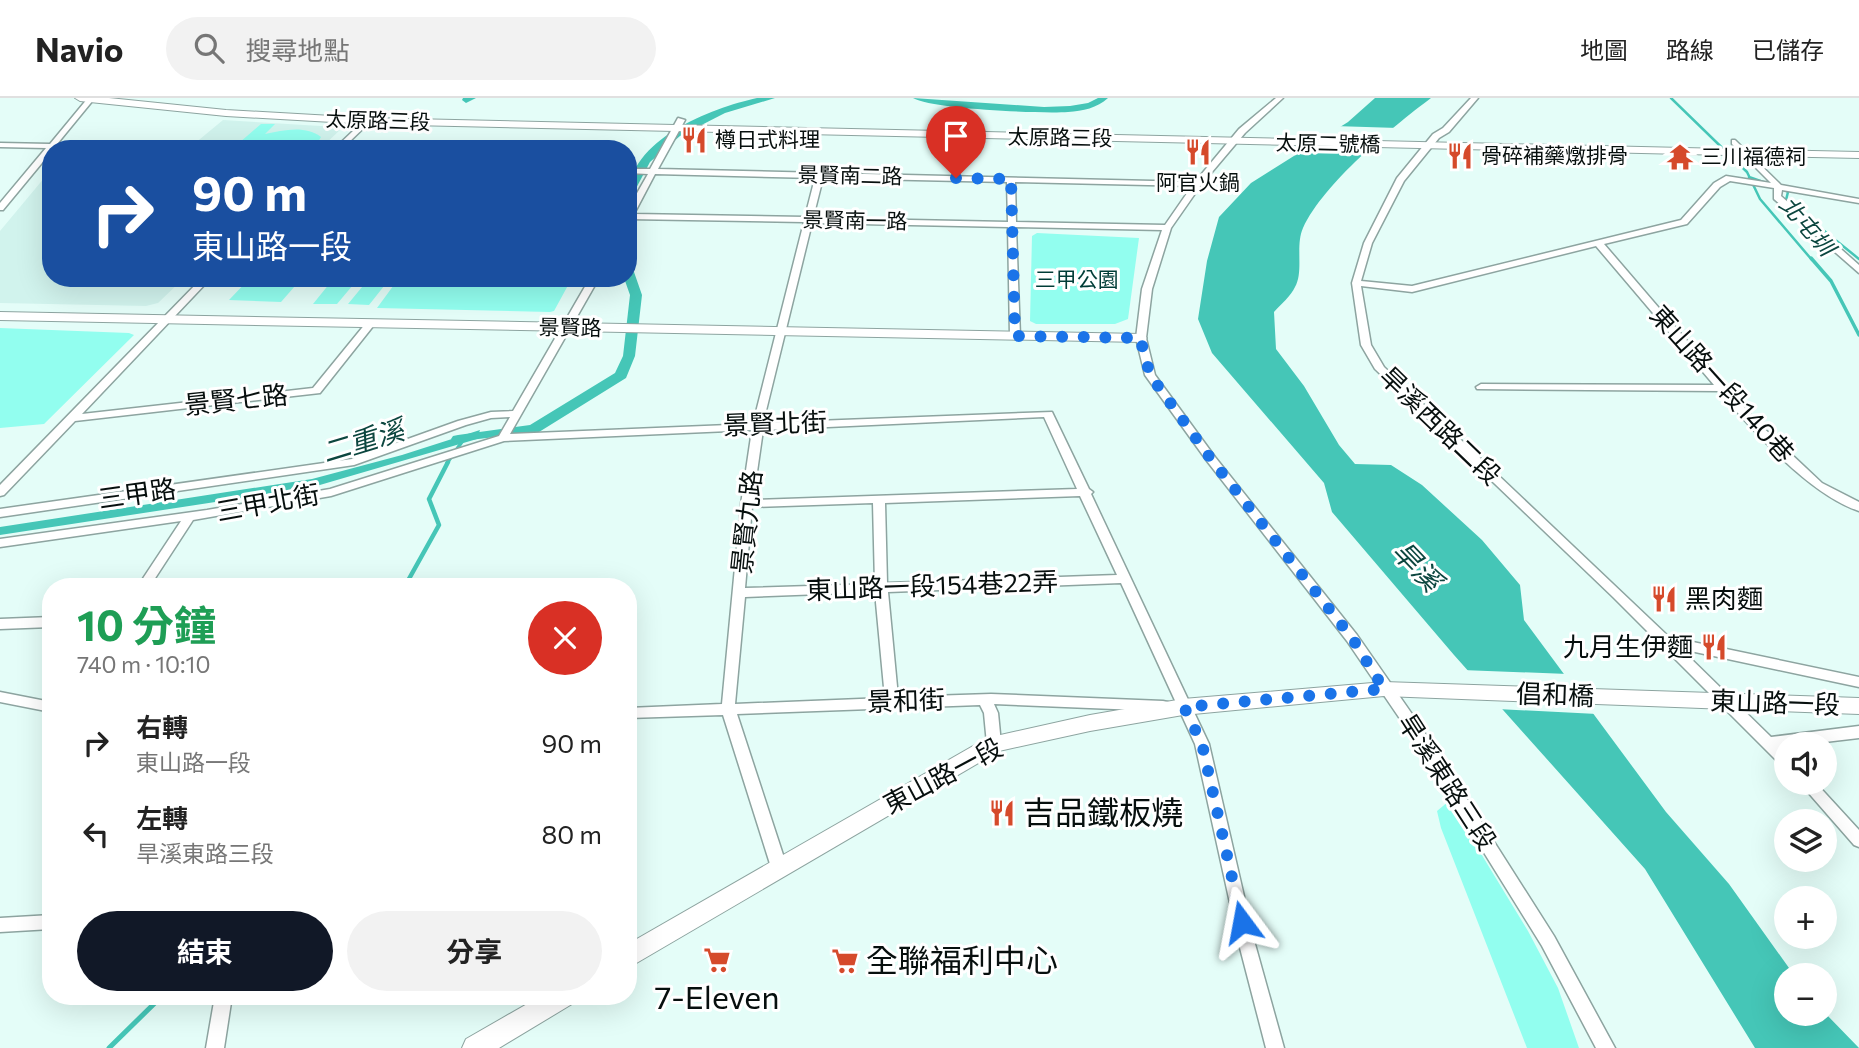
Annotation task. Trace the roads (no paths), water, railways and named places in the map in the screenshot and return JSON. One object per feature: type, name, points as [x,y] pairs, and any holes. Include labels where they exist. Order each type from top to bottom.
[{"type":"main road","name":"太原路三段","points":[[168,98],[376,113],[679,124],[708,129],[1239,138],[1259,132]]},
{"type":"main road","name":"太原路三段","points":[[86,99],[226,114],[367,121],[679,124],[725,121],[1239,138]]},
{"type":"main road","name":"太原二號橋","points":[[1259,132],[1420,136],[1432,141]]},
{"type":"main road","name":"太原二號橋","points":[[1239,138],[1410,145],[1432,141]]},
{"type":"main road","points":[[1432,141],[1859,145]]},
{"type":"main road","points":[[1432,141],[1859,155]]},
{"type":"main road","name":"東山路一段","points":[[637,952],[994,744],[1184,707],[1384,689],[1420,690]]},
{"type":"main road","name":"倡和橋","points":[[1420,690],[1690,699]]},
{"type":"main road","name":"東山路一段","points":[[1690,699],[1859,706]]},
{"type":"main road","points":[[475,1048],[548,1005]]},
{"type":"street","name":"旱溪東路三段","points":[[1280,98],[1197,184],[1167,228],[1147,289],[1140,338],[1150,375],[1211,459],[1352,638],[1384,689],[1416,731],[1541,929],[1606,1048]]},
{"type":"street","name":"旱溪西路二段","points":[[1475,98],[1446,130],[1432,141],[1388,200],[1368,243],[1356,283],[1366,345],[1380,369],[1774,748]]},
{"type":"street","points":[[54,140],[86,99]]},
{"type":"street","points":[[347,140],[376,113]]},
{"type":"street","points":[[637,200],[679,124]]},
{"type":"street","points":[[1735,142],[1778,186],[1777,197],[1859,270]]},
{"type":"street","points":[[0,145],[42,146]]},
{"type":"street","points":[[2,203],[42,154]]},
{"type":"street","name":"景賢南二路","points":[[637,171],[1197,184]]},
{"type":"street","name":"景賢九路","points":[[728,709],[747,505],[758,425],[820,175]]},
{"type":"street","points":[[1356,283],[1412,289],[1599,244],[1617,236],[1684,222],[1717,185],[1729,178],[1859,201]]},
{"type":"street","points":[[1011,179],[1015,336]]},
{"type":"street","name":"景賢南一路","points":[[637,216],[1167,228]]},
{"type":"street","name":"東山路一段140巷","points":[[1599,244],[1751,422],[1818,485],[1859,507]]},
{"type":"street","points":[[0,492],[198,287]]},
{"type":"street","points":[[503,438],[590,287]]},
{"type":"street","name":"景賢路","points":[[0,316],[1140,338]]},
{"type":"street","name":"景賢七路","points":[[72,418],[316,391],[369,325]]},
{"type":"street","points":[[1481,387],[1721,388]]},
{"type":"street","name":"三甲路","points":[[0,513],[354,463],[462,423],[491,415],[516,414]]},
{"type":"street","name":"景賢北街","points":[[503,438],[1048,414],[1087,492]]},
{"type":"street","name":"三甲北街","points":[[0,543],[190,516],[331,492],[503,438]]},
{"type":"street","points":[[747,505],[1087,492],[1124,579],[1202,744],[1235,895],[1275,1048]]},
{"type":"street","points":[[879,500],[881,586],[892,702]]},
{"type":"street","points":[[149,578],[190,516]]},
{"type":"street","name":"東山路一段154巷22弄","points":[[740,593],[1124,579]]},
{"type":"street","points":[[0,624],[42,622]]},
{"type":"street","points":[[1662,640],[1859,682]]},
{"type":"street","points":[[0,697],[42,705]]},
{"type":"street","points":[[987,699],[994,744]]},
{"type":"street","name":"景和街","points":[[637,713],[987,699],[1184,707]]},
{"type":"street","points":[[728,709],[779,867]]},
{"type":"street","points":[[1769,743],[1859,732]]},
{"type":"street","points":[[1818,795],[1859,840]]},
{"type":"street","points":[[0,925],[42,923]]},
{"type":"street","points":[[215,1048],[222,1005]]},
{"type":"water","name":"旱溪","points":[[1375,98],[1431,98],[1360,157],[1313,211],[1301,235],[1298,281],[1291,294],[1274,312],[1276,349],[1304,386],[1339,445],[1355,464],[1391,465],[1422,485],[1482,540],[1520,585],[1524,620],[1666,812],[1729,884],[1785,963],[1774,963],[1774,1026],[1837,1025],[1859,1048],[1755,1048],[1645,869],[1454,655],[1332,512],[1324,483],[1212,353],[1198,319],[1207,261],[1219,217],[1251,183],[1348,122]]},
{"type":"water","name":"二重溪","points":[[480,430],[477,439],[313,487],[0,535],[0,527],[312,479],[402,455]]},
{"type":"waterway","points":[[466,100],[472,98]]},
{"type":"waterway","name":"二重溪","points":[[637,177],[650,156],[691,125],[738,105],[771,98]]},
{"type":"waterway","name":"二重溪","points":[[917,98],[1044,110],[1091,105],[1104,98]]},
{"type":"waterway","name":"北屯圳","points":[[1671,98],[1749,177]]},
{"type":"waterway","name":"北屯圳","points":[[1749,177],[1769,184]]},
{"type":"waterway","name":"北屯圳","points":[[1749,177],[1760,199],[1812,260]]},
{"type":"waterway","name":"北屯圳","points":[[1780,188],[1788,192],[1786,200],[1859,259]]},
{"type":"waterway","name":"北屯圳","points":[[1811,258],[1831,281],[1859,335]]},
{"type":"waterway","name":"二重溪","points":[[458,439],[534,429],[621,375],[629,356],[636,295],[633,287]]},
{"type":"waterway","points":[[447,463],[464,439]]},
{"type":"waterway","points":[[409,578],[439,525],[429,499],[448,462]]},
{"type":"waterway","points":[[109,1048],[153,1005]]},
{"type":"place","name":"樽日式料理","points":[[694,140]]},
{"type":"place","name":"阿官火鍋","points":[[1198,152]]},
{"type":"place","name":"骨碎補藥燉排骨","points":[[1460,156]]},
{"type":"place","name":"三川福德祠","points":[[1680,157]]},
{"type":"place","name":"黑肉麵","points":[[1664,599]]},
{"type":"place","name":"九月生伊麵","points":[[1714,647]]},
{"type":"place","name":"吉品鐵板燒","points":[[1002,813]]},
{"type":"place","name":"7-Eleven","points":[[717,960]]},
{"type":"place","name":"全聯福利中心","points":[[845,961]]},
{"type":"park label","name":"三甲公園","points":[[1077,280]]}]
